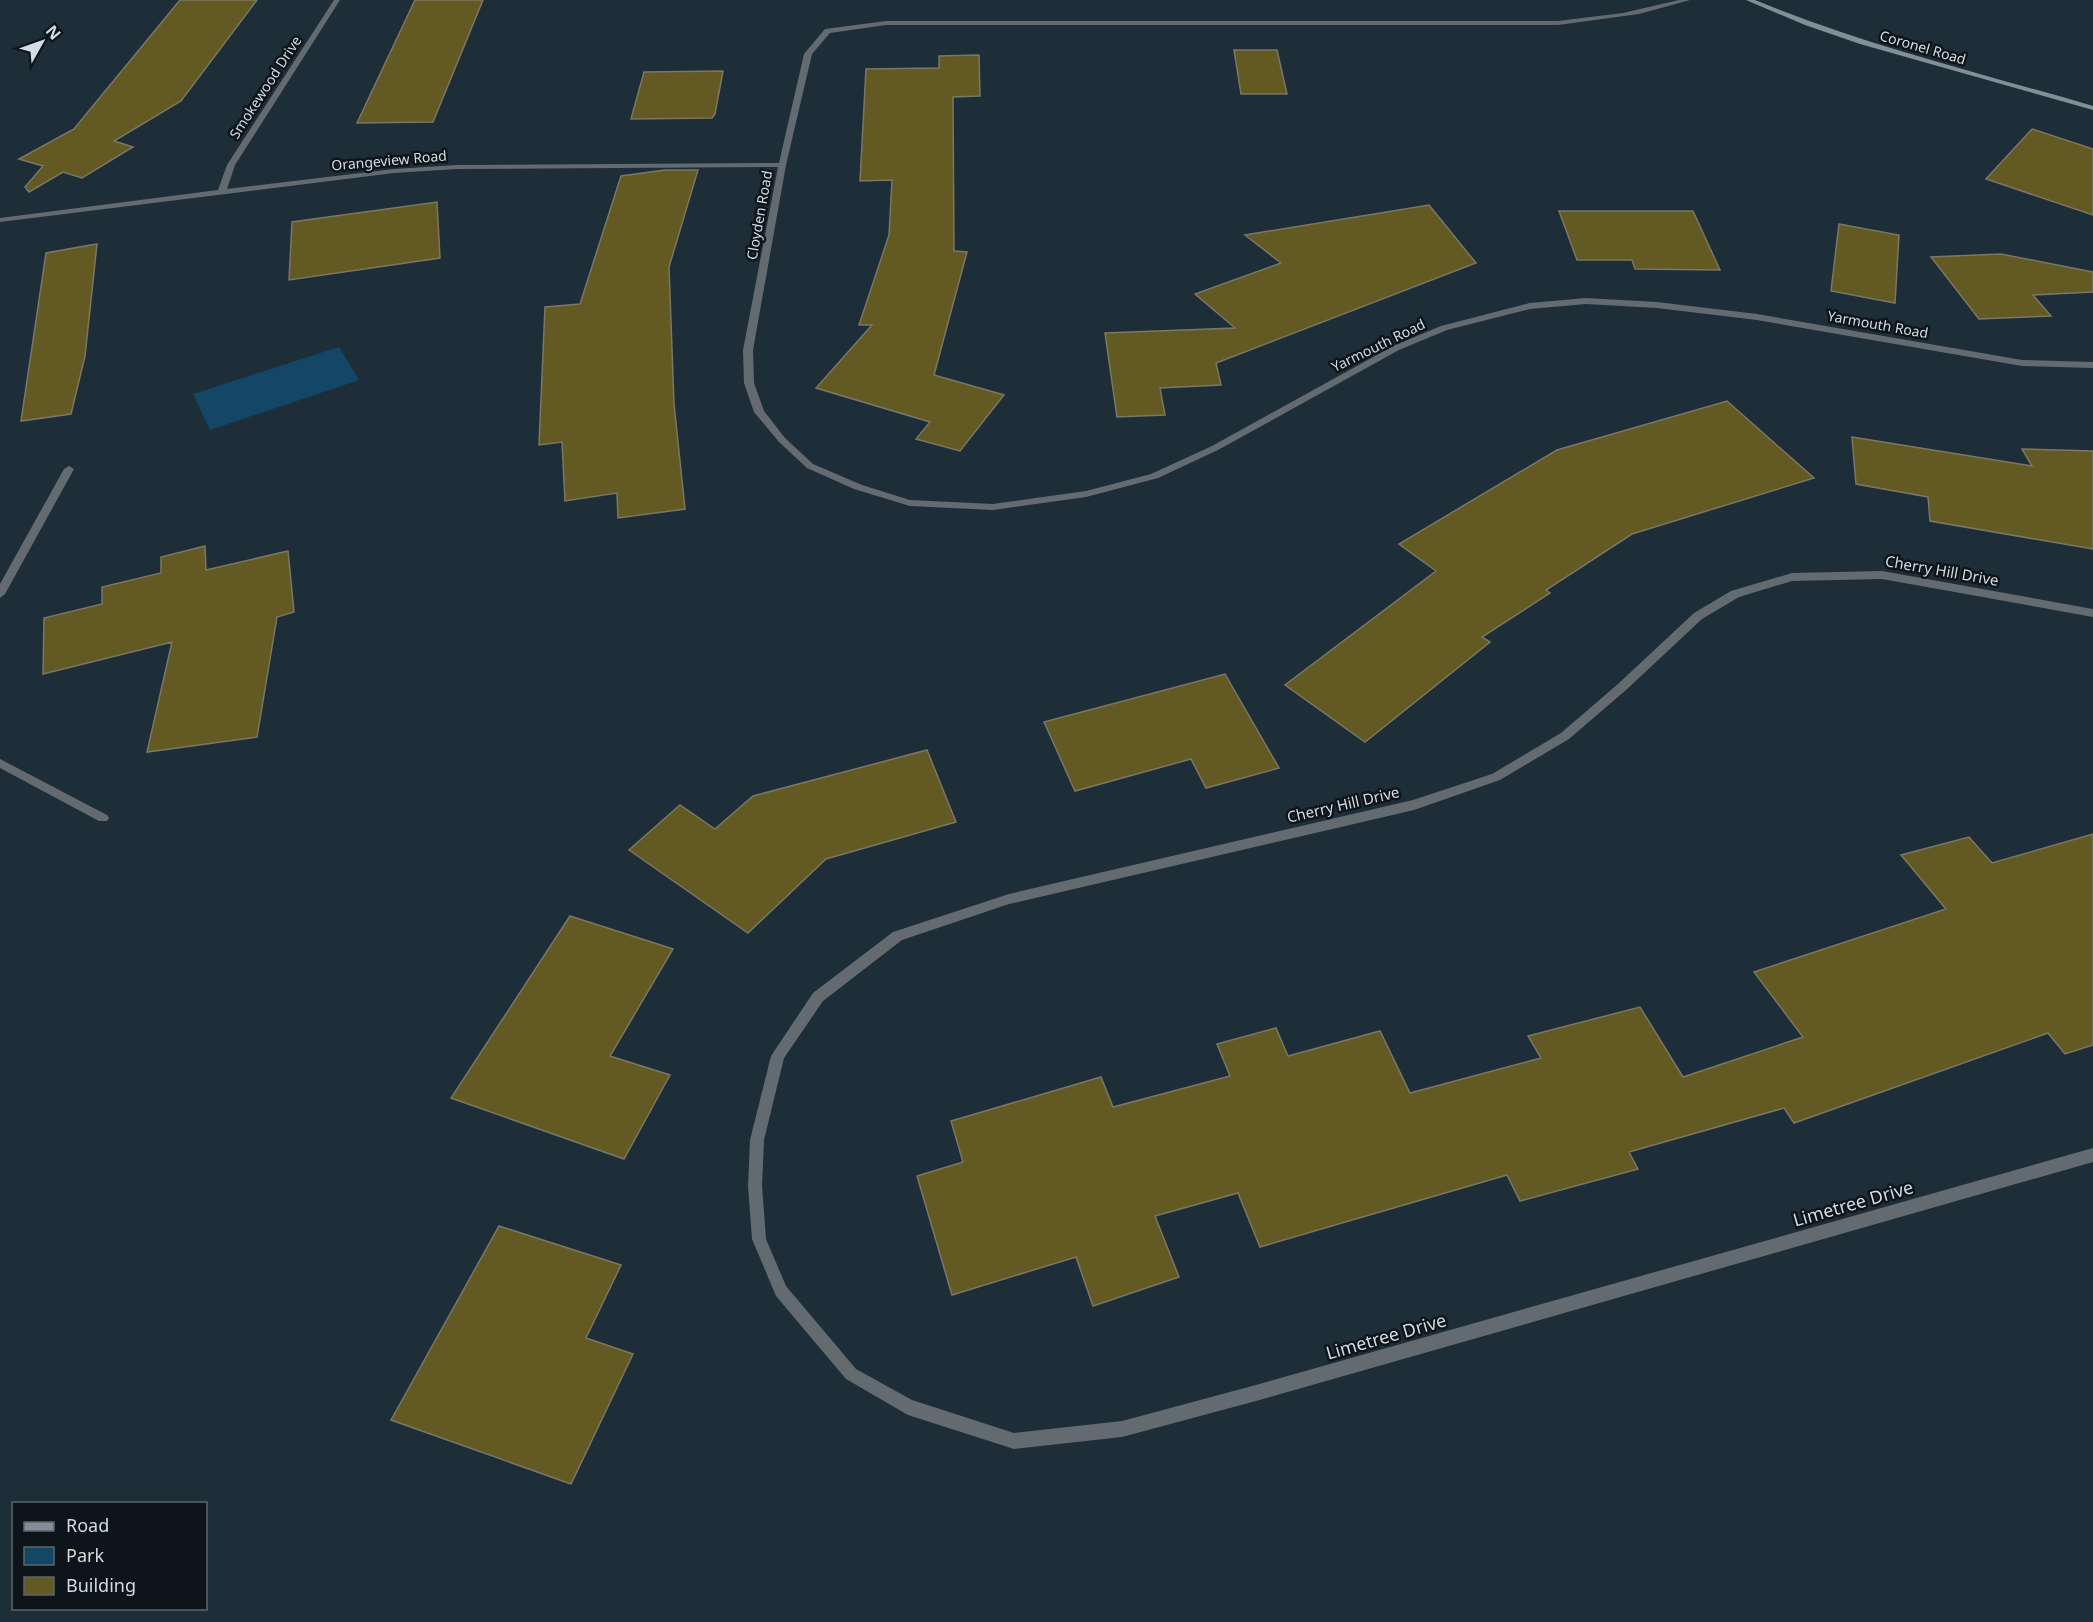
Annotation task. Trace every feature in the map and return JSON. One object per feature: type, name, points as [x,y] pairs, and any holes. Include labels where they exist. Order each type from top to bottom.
[{"type":"street","name":"Smokewood Drive","points":[[222,191],[231,165],[337,0]]},
{"type":"street","name":"Cloyden Road","points":[[759,412],[749,383],[748,350],[782,165],[808,54],[828,31],[886,23],[1558,23],[1622,16],[1655,10],[1687,0]]},
{"type":"street","name":"Coronel Road","points":[[1749,0],[1807,24],[1863,42],[2093,108]]},
{"type":"street","name":"Orangeview Road","points":[[0,220],[394,171],[457,167],[782,165]]},
{"type":"street","name":"Yarmouth Road","points":[[759,412],[782,440],[810,466],[858,487],[910,502],[993,507],[1086,494],[1154,476],[1215,448],[1396,348],[1444,328],[1530,306],[1586,301],[1658,305],[1757,317],[2022,363],[2093,365]]},
{"type":"street","points":[[0,594],[69,469]]},
{"type":"street","name":"Cherry Hill Drive","points":[[759,1239],[755,1186],[758,1140],[777,1056],[818,997],[898,936],[1009,899],[1414,805],[1496,777],[1565,736],[1622,687],[1698,616],[1735,594],[1792,577],[1882,575],[2093,613]]},
{"type":"street","points":[[0,762],[103,818]]},
{"type":"street","name":"Limetree Drive","points":[[759,1239],[782,1291],[814,1333],[851,1374],[908,1407],[1014,1441],[1122,1429],[1267,1390],[2093,1155]]},
{"type":"green space","points":[[339,347],[359,380],[210,430],[193,394]]},
{"type":"building","points":[[180,0],[257,0],[181,101],[114,141],[133,147],[82,178],[63,172],[29,192],[25,187],[43,166],[19,159],[74,129]]},
{"type":"building","points":[[415,0],[483,0],[433,122],[357,123]]},
{"type":"building","points":[[1234,50],[1277,50],[1287,94],[1241,94]]},
{"type":"building","points":[[979,55],[980,96],[953,97],[954,251],[967,252],[934,375],[1004,395],[960,451],[916,439],[930,422],[816,388],[872,325],[859,325],[889,235],[892,180],[860,181],[866,69],[939,68],[939,56]]},
{"type":"building","points":[[723,71],[715,114],[712,118],[631,119],[644,72]]},
{"type":"building","points":[[2032,129],[2093,149],[2093,215],[1986,179]]},
{"type":"building","points":[[665,170],[698,170],[669,267],[674,404],[685,509],[618,518],[617,493],[565,501],[562,442],[539,445],[545,307],[580,304],[621,176]]},
{"type":"building","points":[[437,202],[440,258],[289,280],[292,222]]},
{"type":"building","points":[[1429,205],[1476,263],[1216,363],[1221,385],[1160,388],[1165,415],[1117,417],[1105,333],[1235,328],[1195,294],[1281,263],[1245,235]]},
{"type":"building","points":[[1559,211],[1693,211],[1720,270],[1635,269],[1632,260],[1577,260]]},
{"type":"building","points":[[1839,224],[1899,235],[1895,303],[1831,291]]},
{"type":"building","points":[[97,244],[85,356],[71,414],[21,421],[46,253]]},
{"type":"building","points":[[2001,254],[2093,272],[2093,292],[2033,295],[2051,316],[1979,319],[1931,257]]},
{"type":"building","points":[[1727,401],[1814,478],[1632,534],[1546,590],[1550,593],[1482,637],[1490,642],[1365,742],[1285,685],[1436,571],[1399,544],[1557,450]]},
{"type":"building","points":[[1852,437],[2032,466],[2022,449],[2093,451],[2093,549],[1930,521],[1928,497],[1856,484]]},
{"type":"building","points":[[205,546],[206,570],[288,551],[294,612],[277,617],[257,737],[147,752],[172,642],[43,674],[44,618],[102,604],[102,587],[161,573],[161,557]]},
{"type":"building","points":[[1225,674],[1279,768],[1206,788],[1191,759],[1075,791],[1044,722]]},
{"type":"building","points":[[927,750],[956,822],[826,859],[748,933],[629,850],[680,805],[715,829],[753,796]]},
{"type":"building","points":[[2093,834],[2093,1045],[2065,1054],[2048,1033],[1794,1123],[1784,1108],[1629,1152],[1638,1169],[1520,1201],[1507,1175],[1260,1247],[1238,1193],[1155,1216],[1179,1277],[1093,1306],[1076,1257],[952,1295],[917,1176],[963,1162],[951,1121],[1101,1077],[1113,1107],[1230,1076],[1217,1044],[1276,1028],[1288,1056],[1380,1031],[1410,1093],[1541,1058],[1528,1036],[1640,1007],[1683,1077],[1803,1037],[1754,972],[1946,909],[1901,855],[1969,837],[1992,863]]},
{"type":"building","points":[[570,916],[673,949],[610,1056],[670,1075],[624,1159],[451,1098]]},
{"type":"building","points":[[499,1226],[621,1265],[586,1338],[633,1354],[571,1484],[391,1420]]}]
